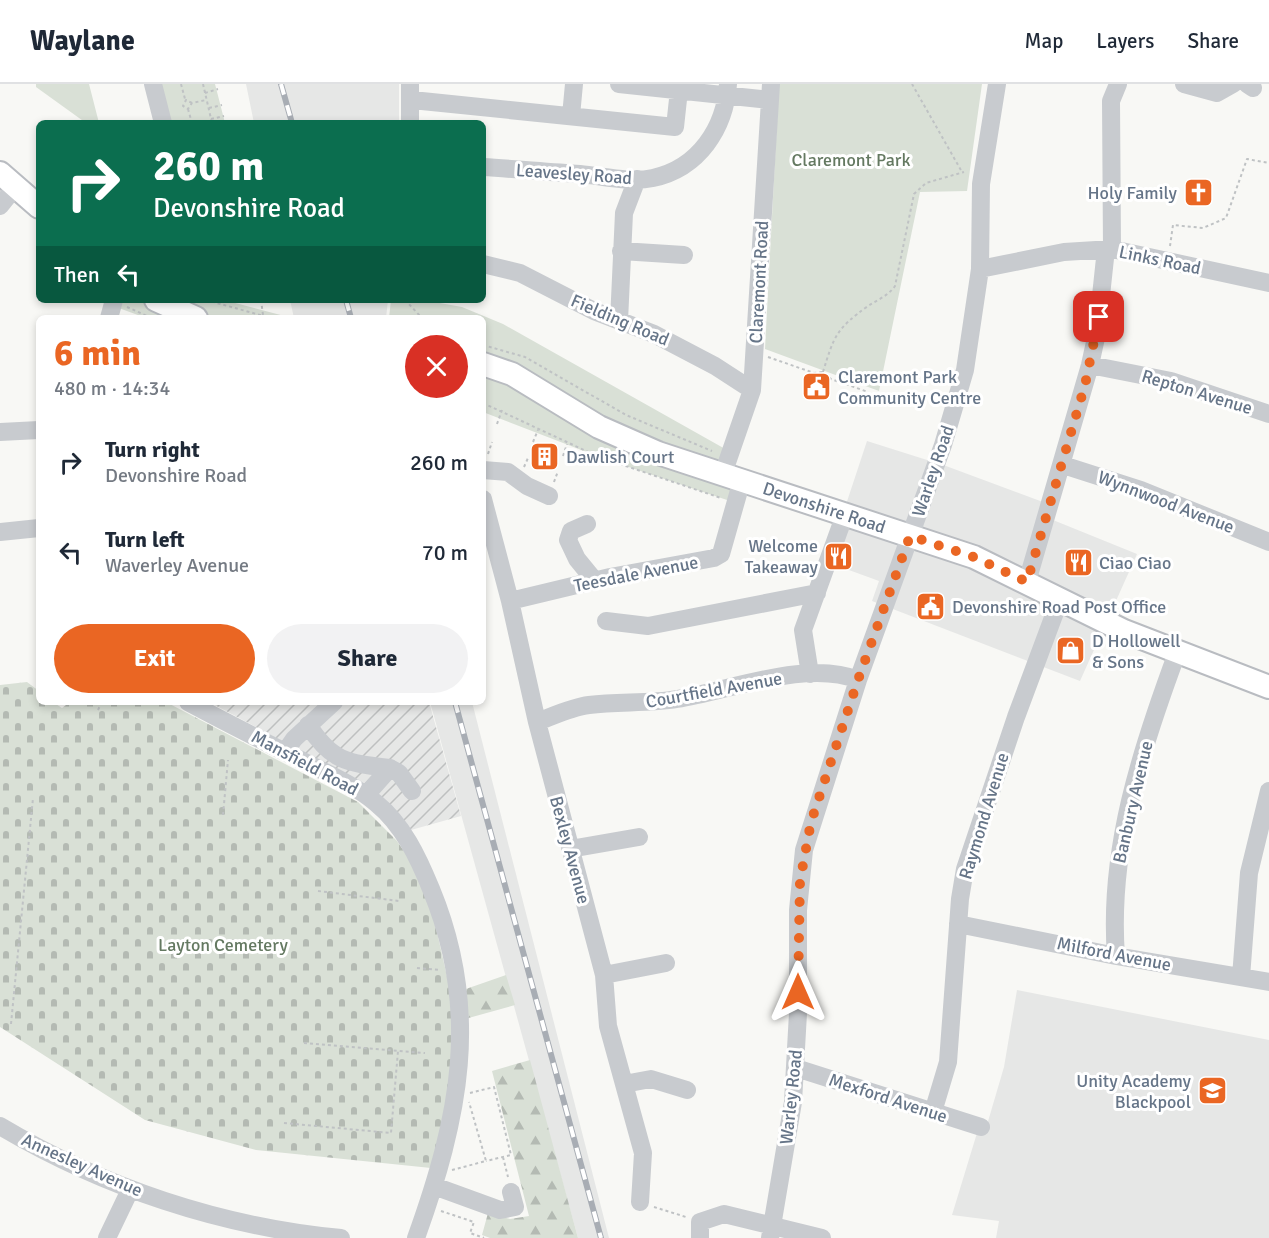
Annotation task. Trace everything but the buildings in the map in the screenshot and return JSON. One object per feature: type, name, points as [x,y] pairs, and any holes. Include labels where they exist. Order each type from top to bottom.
[{"type":"main road","points":[[8,179],[36,204]]},
{"type":"main road","points":[[163,303],[189,315]]},
{"type":"main road","name":"Devonshire Road","points":[[486,365],[512,374],[615,435],[687,465],[731,471],[845,514],[974,557],[1116,627],[1177,653],[1269,687]]},
{"type":"street","points":[[153,84],[159,120]]},
{"type":"street","points":[[571,116],[574,84]]},
{"type":"street","points":[[619,84],[770,92]]},
{"type":"street","name":"Warley Road","points":[[770,1232],[789,1131],[796,1068],[798,910],[804,850],[858,680],[960,391],[970,346],[980,269],[973,174],[997,84]]},
{"type":"street","points":[[1184,84],[1217,93],[1233,84]]},
{"type":"street","points":[[1027,582],[1063,465],[1097,333],[1109,249],[1111,101],[1116,85]]},
{"type":"street","points":[[410,120],[411,92],[571,116],[675,127],[686,89]]},
{"type":"street","name":"Leavesley Road","points":[[486,167],[637,179],[669,173],[694,158],[722,120],[728,89]]},
{"type":"street","name":"Claremont Road","points":[[731,471],[752,390],[770,92]]},
{"type":"street","points":[[0,206],[8,179]]},
{"type":"street","points":[[619,321],[624,213],[637,179]]},
{"type":"street","name":"Links Road","points":[[980,269],[1064,252],[1109,249],[1269,283]]},
{"type":"street","points":[[621,251],[684,255]]},
{"type":"street","name":"Fielding Road","points":[[486,265],[520,273],[594,311],[680,346],[752,390]]},
{"type":"street","name":"Repton Avenue","points":[[1090,365],[1171,381],[1269,414]]},
{"type":"street","points":[[0,432],[36,430]]},
{"type":"street","name":"Wynnwood Avenue","points":[[1063,465],[1141,490],[1269,542]]},
{"type":"street","points":[[486,470],[508,472],[527,486],[549,496]]},
{"type":"street","name":"Teesdale Avenue","points":[[510,602],[595,581],[714,558],[721,554],[735,502],[731,471]]},
{"type":"street","name":"Bexley Avenue","points":[[486,510],[510,602],[537,722],[604,975],[608,1026],[643,1153],[640,1202]]},
{"type":"street","points":[[810,674],[803,630],[845,514]]},
{"type":"street","points":[[587,524],[571,531],[568,540],[577,559],[595,581]]},
{"type":"street","points":[[0,532],[36,528]]},
{"type":"street","points":[[606,621],[648,626],[817,593]]},
{"type":"street","name":"Raymond Avenue","points":[[933,1112],[948,1062],[958,924],[965,869],[976,830],[1060,599]]},
{"type":"street","name":"Banbury Avenue","points":[[1116,956],[1115,895],[1126,818],[1143,748],[1177,653]]},
{"type":"street","name":"Courtfield Avenue","points":[[537,722],[588,705],[677,699],[754,682],[810,674],[847,676],[858,680]]},
{"type":"street","name":"Mansfield Road","points":[[194,705],[366,795],[395,822],[408,840],[432,890],[449,942],[460,1011],[463,1089],[428,1206],[416,1238]]},
{"type":"street","points":[[285,752],[294,739],[331,705]]},
{"type":"street","points":[[308,725],[327,751],[345,761],[390,768],[399,772],[412,791]]},
{"type":"street","points":[[366,795],[390,768]]},
{"type":"street","points":[[1241,977],[1249,873],[1269,791]]},
{"type":"street","points":[[570,849],[639,837]]},
{"type":"street","name":"Milford Avenue","points":[[958,924],[1116,956],[1269,982]]},
{"type":"street","points":[[604,975],[666,963]]},
{"type":"street","name":"Mexford Avenue","points":[[796,1068],[981,1127]]},
{"type":"street","points":[[624,1084],[651,1079],[687,1090]]},
{"type":"street","name":"Annesley Avenue","points":[[0,1125],[34,1146],[129,1190],[219,1216],[312,1235],[341,1238]]},
{"type":"street","points":[[434,1186],[500,1210],[515,1207],[511,1192]]},
{"type":"street","points":[[107,1238],[129,1190]]},
{"type":"street","points":[[700,1230],[724,1214],[770,1232],[822,1238]]},
{"type":"path","points":[[181,84],[186,100],[192,104]]},
{"type":"path","points":[[204,84],[212,120]]},
{"type":"path","points":[[912,84],[960,171],[973,174]]},
{"type":"path","points":[[205,93],[218,89]]},
{"type":"path","points":[[186,100],[183,106],[188,109],[191,120]]},
{"type":"path","points":[[188,109],[192,104],[206,100]]},
{"type":"path","points":[[208,108],[222,105]]},
{"type":"path","points":[[214,120],[224,116]]},
{"type":"path","points":[[1167,262],[1173,225],[1203,228],[1226,218],[1247,159],[1269,164]]},
{"type":"path","points":[[823,372],[839,329],[869,305],[890,293],[895,286],[914,194],[926,183],[973,174]]},
{"type":"path","points":[[216,303],[258,315]]},
{"type":"path","points":[[408,303],[419,315]]},
{"type":"path","points":[[112,307],[141,315]]},
{"type":"path","points":[[486,346],[525,357],[626,415],[731,471]]},
{"type":"path","points":[[754,352],[813,373],[823,372],[831,379],[868,392]]},
{"type":"path","points":[[486,403],[567,444],[599,457],[735,502]]},
{"type":"path","points":[[497,424],[502,410]]},
{"type":"path","points":[[533,442],[538,430]]},
{"type":"path","points":[[563,456],[567,444]]},
{"type":"path","points":[[98,710],[100,705]]},
{"type":"path","points":[[223,815],[228,760]]},
{"type":"path","points":[[11,1024],[33,798]]},
{"type":"path","points":[[318,891],[399,901]]},
{"type":"path","points":[[417,968],[447,971]]},
{"type":"path","points":[[304,1043],[425,1053]]},
{"type":"path","points":[[284,1123],[391,1133],[398,1050]]},
{"type":"path","points":[[456,1169],[511,1155],[494,1087],[463,1089],[486,1161]]},
{"type":"path","points":[[503,1157],[511,1192]]},
{"type":"path","points":[[640,1202],[700,1230]]},
{"type":"path","points":[[428,1206],[474,1222],[470,1233],[483,1238]]},
{"type":"shaded area","points":[[246,84],[399,84],[399,120],[253,120]]},
{"type":"shaded area","points":[[291,303],[388,303],[386,315],[293,315]]},
{"type":"shaded area","points":[[867,441],[946,466],[1043,502],[1053,520],[1137,554],[1080,681],[872,601],[879,581],[827,562]]},
{"type":"shaded area","points":[[215,705],[430,705],[461,816],[411,830],[361,783]]},
{"type":"shaded area","points":[[431,705],[473,705],[609,1238],[578,1238]]},
{"type":"shaded area","points":[[1017,990],[1269,1040],[1269,1238],[996,1238],[999,1221],[952,1215],[977,1133],[984,1135],[1004,1067]]},
{"type":"green space","points":[[36,84],[89,84],[98,120],[82,120],[36,87]]},
{"type":"green space","points":[[156,84],[215,84],[224,120],[165,120]]},
{"type":"green space","name":"Claremont Park","points":[[779,84],[982,84],[967,191],[920,192],[879,391],[765,349]]},
{"type":"green space","points":[[117,303],[235,303],[281,315],[138,315],[116,307]]},
{"type":"green space","points":[[391,303],[440,303],[462,307],[481,315],[389,315]]},
{"type":"green space","points":[[486,317],[503,324],[727,450],[721,466],[663,448],[486,360]]},
{"type":"green space","points":[[486,365],[729,486],[730,501],[602,458],[486,413]]},
{"type":"green space","name":"Layton Cemetery","points":[[27,682],[36,689],[36,705],[58,705],[62,708],[66,705],[172,705],[358,802],[397,841],[410,860],[432,910],[455,1012],[449,1098],[431,1168],[256,1150],[145,1120],[0,1027],[0,685]]},
{"type":"green space","points":[[506,975],[515,1005],[465,1019],[463,990]]},
{"type":"green space","points":[[530,1060],[578,1238],[490,1238],[482,1235],[488,1213],[510,1219],[529,1216],[492,1071]]},
{"type":"railway","points":[[281,84],[291,120]]},
{"type":"railway","points":[[347,303],[350,315]]},
{"type":"railway","points":[[456,705],[601,1238]]},
{"type":"place","name":"Holy Family","points":[[1198,193]]},
{"type":"place","name":"Claremont Park Community Centre","points":[[817,387]]},
{"type":"place","name":"Dawlish Court","points":[[545,457]]},
{"type":"place","name":"Welcome Takeaway","points":[[839,556]]},
{"type":"place","name":"Ciao Ciao","points":[[1078,563]]},
{"type":"place","name":"Devonshire Road Post Office","points":[[931,607]]},
{"type":"place","name":"D Hollowell & Sons","points":[[1071,651]]},
{"type":"place","name":"Unity Academy Blackpool","points":[[1212,1091]]},
{"type":"route","points":[[798,992],[798,910],[804,850],[811,822],[858,680],[910,536],[974,557],[1027,582],[1085,385],[1099,317]]}]
